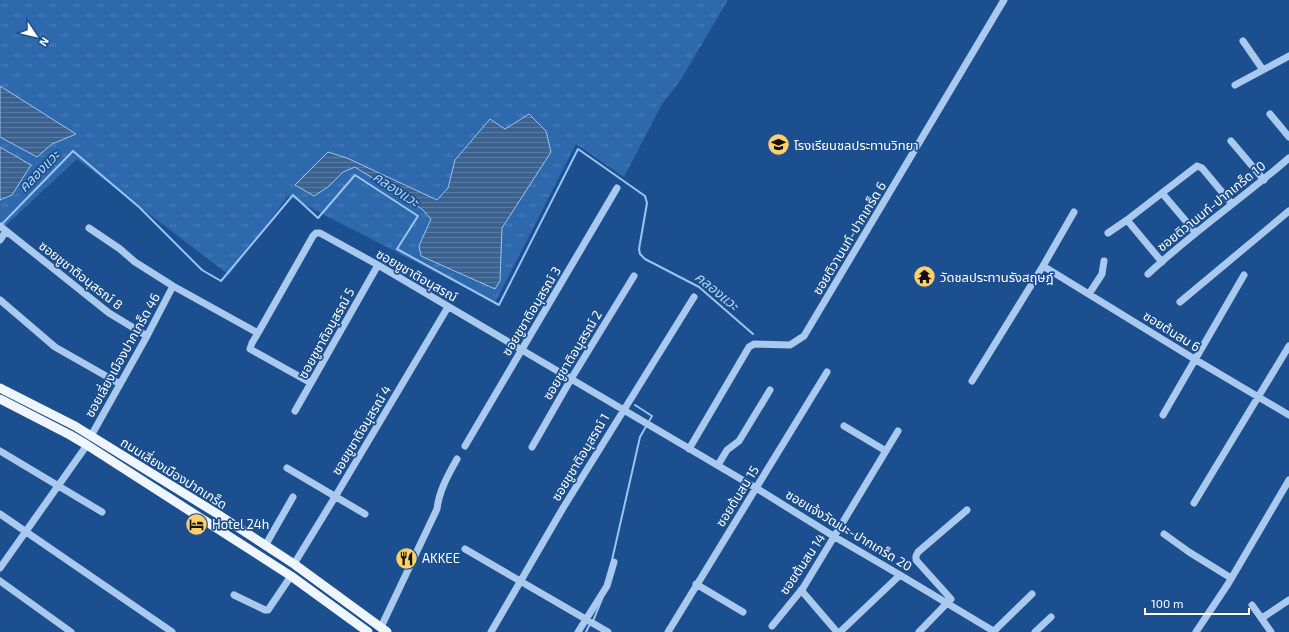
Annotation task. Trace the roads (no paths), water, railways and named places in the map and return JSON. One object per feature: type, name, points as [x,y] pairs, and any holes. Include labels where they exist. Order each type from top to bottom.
[{"type":"main road","name":"ถนนเลี่ยงเมืองปากเกร็ด","points":[[0,388],[75,426],[216,513],[294,564],[384,630]]},
{"type":"main road","name":"ถนนเลี่ยงเมืองปากเกร็ด","points":[[0,399],[70,435],[86,445],[291,576],[368,632]]},
{"type":"street","name":"ซอยติวานนท์-ปากเกร็ด 6","points":[[689,449],[751,345],[790,345],[804,336],[1004,0]]},
{"type":"street","points":[[1244,41],[1263,70]]},
{"type":"street","points":[[1235,85],[1289,56]]},
{"type":"street","points":[[1270,114],[1289,137]]},
{"type":"street","points":[[1231,141],[1264,180]]},
{"type":"street","name":"ซอยติวานนท์-ปากเกร็ด 10","points":[[1148,274],[1289,158]]},
{"type":"street","points":[[1108,233],[1127,220],[1194,167],[1198,166],[1202,168],[1232,204]]},
{"type":"street","name":"ซอยชูชาติอนุสรณ์ 3","points":[[465,446],[617,188]]},
{"type":"street","points":[[1162,193],[1196,233]]},
{"type":"street","points":[[1180,302],[1289,211]]},
{"type":"street","points":[[972,381],[1043,266],[1074,212]]},
{"type":"street","points":[[1127,220],[1162,262]]},
{"type":"street","points":[[90,228],[120,249],[135,262],[173,286],[258,333],[250,349],[311,383]]},
{"type":"street","points":[[0,240],[3,229]]},
{"type":"street","name":"ซอยชูชาติอนุสรณ์ 8","points":[[3,229],[109,313],[147,336]]},
{"type":"street","name":"ซอยชูชาติอนุสรณ์","points":[[258,333],[313,236],[316,233],[320,233],[378,265],[689,449]]},
{"type":"street","points":[[1089,294],[1102,274],[1104,261]]},
{"type":"street","name":"ซอยชูชาติอนุสรณ์ 5","points":[[295,412],[378,265]]},
{"type":"street","name":"ซอยต้นสน 6","points":[[1043,266],[1289,415]]},
{"type":"street","points":[[1163,415],[1244,275]]},
{"type":"street","name":"ซอยชูชาติอนุสรณ์ 2","points":[[532,447],[571,378],[634,276]]},
{"type":"street","name":"ซอยเลี่ยงเมืองปากเกร็ด 46","points":[[91,436],[173,286]]},
{"type":"street","name":"ซอยชูชาติอนุสรณ์ 1","points":[[491,632],[563,508],[694,297]]},
{"type":"street","points":[[0,300],[55,347],[120,384]]},
{"type":"street","name":"ซอยชูชาติอนุสรณ์ 4","points":[[294,564],[335,498],[448,306]]},
{"type":"street","points":[[1194,503],[1289,346]]},
{"type":"street","name":"ซอยต้นสน 15","points":[[671,631],[696,584],[827,372]]},
{"type":"street","points":[[718,466],[727,450],[739,441],[770,390]]},
{"type":"street","points":[[844,426],[886,451]]},
{"type":"street","name":"ซอยต้นสน 14","points":[[772,626],[801,590],[835,537],[898,431]]},
{"type":"street","points":[[0,568],[86,445]]},
{"type":"street","name":"ซอยแจ้งวัฒนะ-ปากเกร็ด 20","points":[[689,449],[994,632]]},
{"type":"street","points":[[0,451],[102,512]]},
{"type":"street","points":[[384,630],[437,509],[439,498],[447,476],[457,459]]},
{"type":"street","points":[[287,468],[335,498],[365,514]]},
{"type":"street","points":[[1196,632],[1231,578],[1289,480]]},
{"type":"street","points":[[265,546],[293,497]]},
{"type":"street","points":[[919,632],[951,600],[916,560],[916,556],[918,552],[967,510]]},
{"type":"street","points":[[0,514],[172,632]]},
{"type":"street","points":[[1164,534],[1189,552],[1231,578]]},
{"type":"street","points":[[465,549],[608,632]]},
{"type":"street","points":[[578,632],[588,620],[605,590],[614,562]]},
{"type":"street","points":[[801,590],[838,632],[900,575]]},
{"type":"street","points":[[234,595],[265,610],[268,610],[291,576]]},
{"type":"street","points":[[0,581],[71,632]]},
{"type":"street","points":[[696,584],[743,612]]},
{"type":"street","points":[[994,632],[1032,594]]},
{"type":"street","points":[[1262,618],[1289,600]]},
{"type":"street","points":[[1252,605],[1271,632]]},
{"type":"street","points":[[1034,632],[1050,617]]},
{"type":"water","points":[[0,86],[76,134],[52,144],[37,157],[0,137]]},
{"type":"water","points":[[529,114],[546,131],[551,152],[502,228],[500,281],[495,289],[421,256],[419,246],[431,219],[422,209],[355,167],[343,172],[328,187],[314,196],[295,185],[328,152],[347,158],[437,200],[448,188],[455,160],[490,119],[505,129]]},
{"type":"water","points":[[0,147],[31,165],[12,195],[0,200]]},
{"type":"waterway","name":"คลองแวะ","points":[[1,225],[73,151],[139,207],[202,270],[221,281],[293,195],[318,218],[355,175],[418,216],[397,249],[499,305],[578,149],[645,196],[647,203],[639,249],[640,254],[645,259],[699,287],[753,334]]},
{"type":"waterway","name":"คลองแวะ","points":[[612,560],[640,437],[652,416],[635,405]]},
{"type":"waterway","name":"คลองแวะ","points":[[593,621],[602,599]]},
{"type":"waterway","name":"คลองแวะ","points":[[586,632],[590,624]]},
{"type":"place","name":"โรงเรียนชลประทานวิทยา","points":[[778,145]]},
{"type":"place","name":"วัดชลประทานรังสฤษฎ์","points":[[924,277]]},
{"type":"place","name":"Hotel 24h","points":[[196,524]]},
{"type":"place","name":"AKKEE","points":[[406,558]]}]
